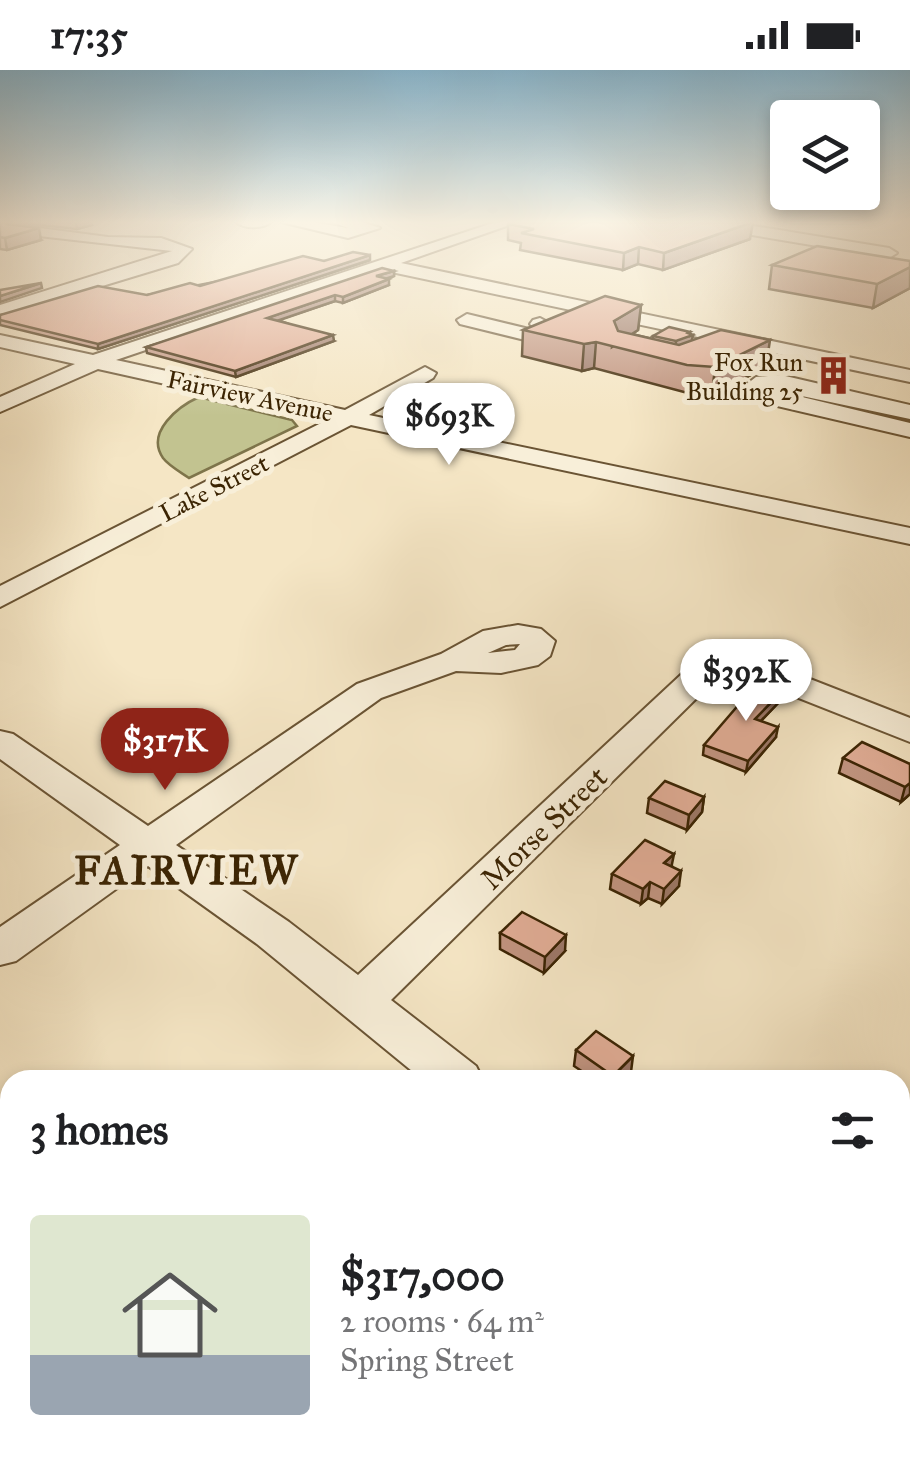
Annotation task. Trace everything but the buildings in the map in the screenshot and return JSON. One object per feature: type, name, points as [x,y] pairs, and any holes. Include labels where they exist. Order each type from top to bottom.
[{"type":"street","points":[[0,310],[72,287]]},
{"type":"street","points":[[0,405],[93,362],[313,287]]},
{"type":"street","points":[[496,287],[697,323],[690,331]]},
{"type":"street","points":[[505,287],[665,327],[910,376]]},
{"type":"street","points":[[488,311],[512,290]]},
{"type":"street","points":[[455,315],[512,290]]},
{"type":"street","points":[[488,311],[546,325],[554,331],[529,335],[455,315],[488,311]]},
{"type":"street","points":[[640,340],[665,327]]},
{"type":"street","points":[[704,352],[731,340]]},
{"type":"street","name":"Fairview Avenue","points":[[0,341],[853,526],[910,535]]},
{"type":"street","name":"Lake Street","points":[[0,598],[348,418],[425,374]]},
{"type":"street","points":[[910,412],[781,382],[764,382],[754,387],[764,396],[910,430]]},
{"type":"street","points":[[0,949],[369,691],[454,660]]},
{"type":"street","name":"Morse Street","points":[[360,1002],[711,666],[731,663],[778,676],[910,731]]},
{"type":"street","points":[[0,742],[152,845],[445,1070]]},
{"type":"green space","points":[[199,397],[292,420],[297,426],[189,478],[163,458],[158,439],[174,413]]},
{"type":"place","name":"Fox Run Building 25","points":[[833,376]]},
{"type":"district","name":"FAIRVIEW","points":[[187,870]]}]
